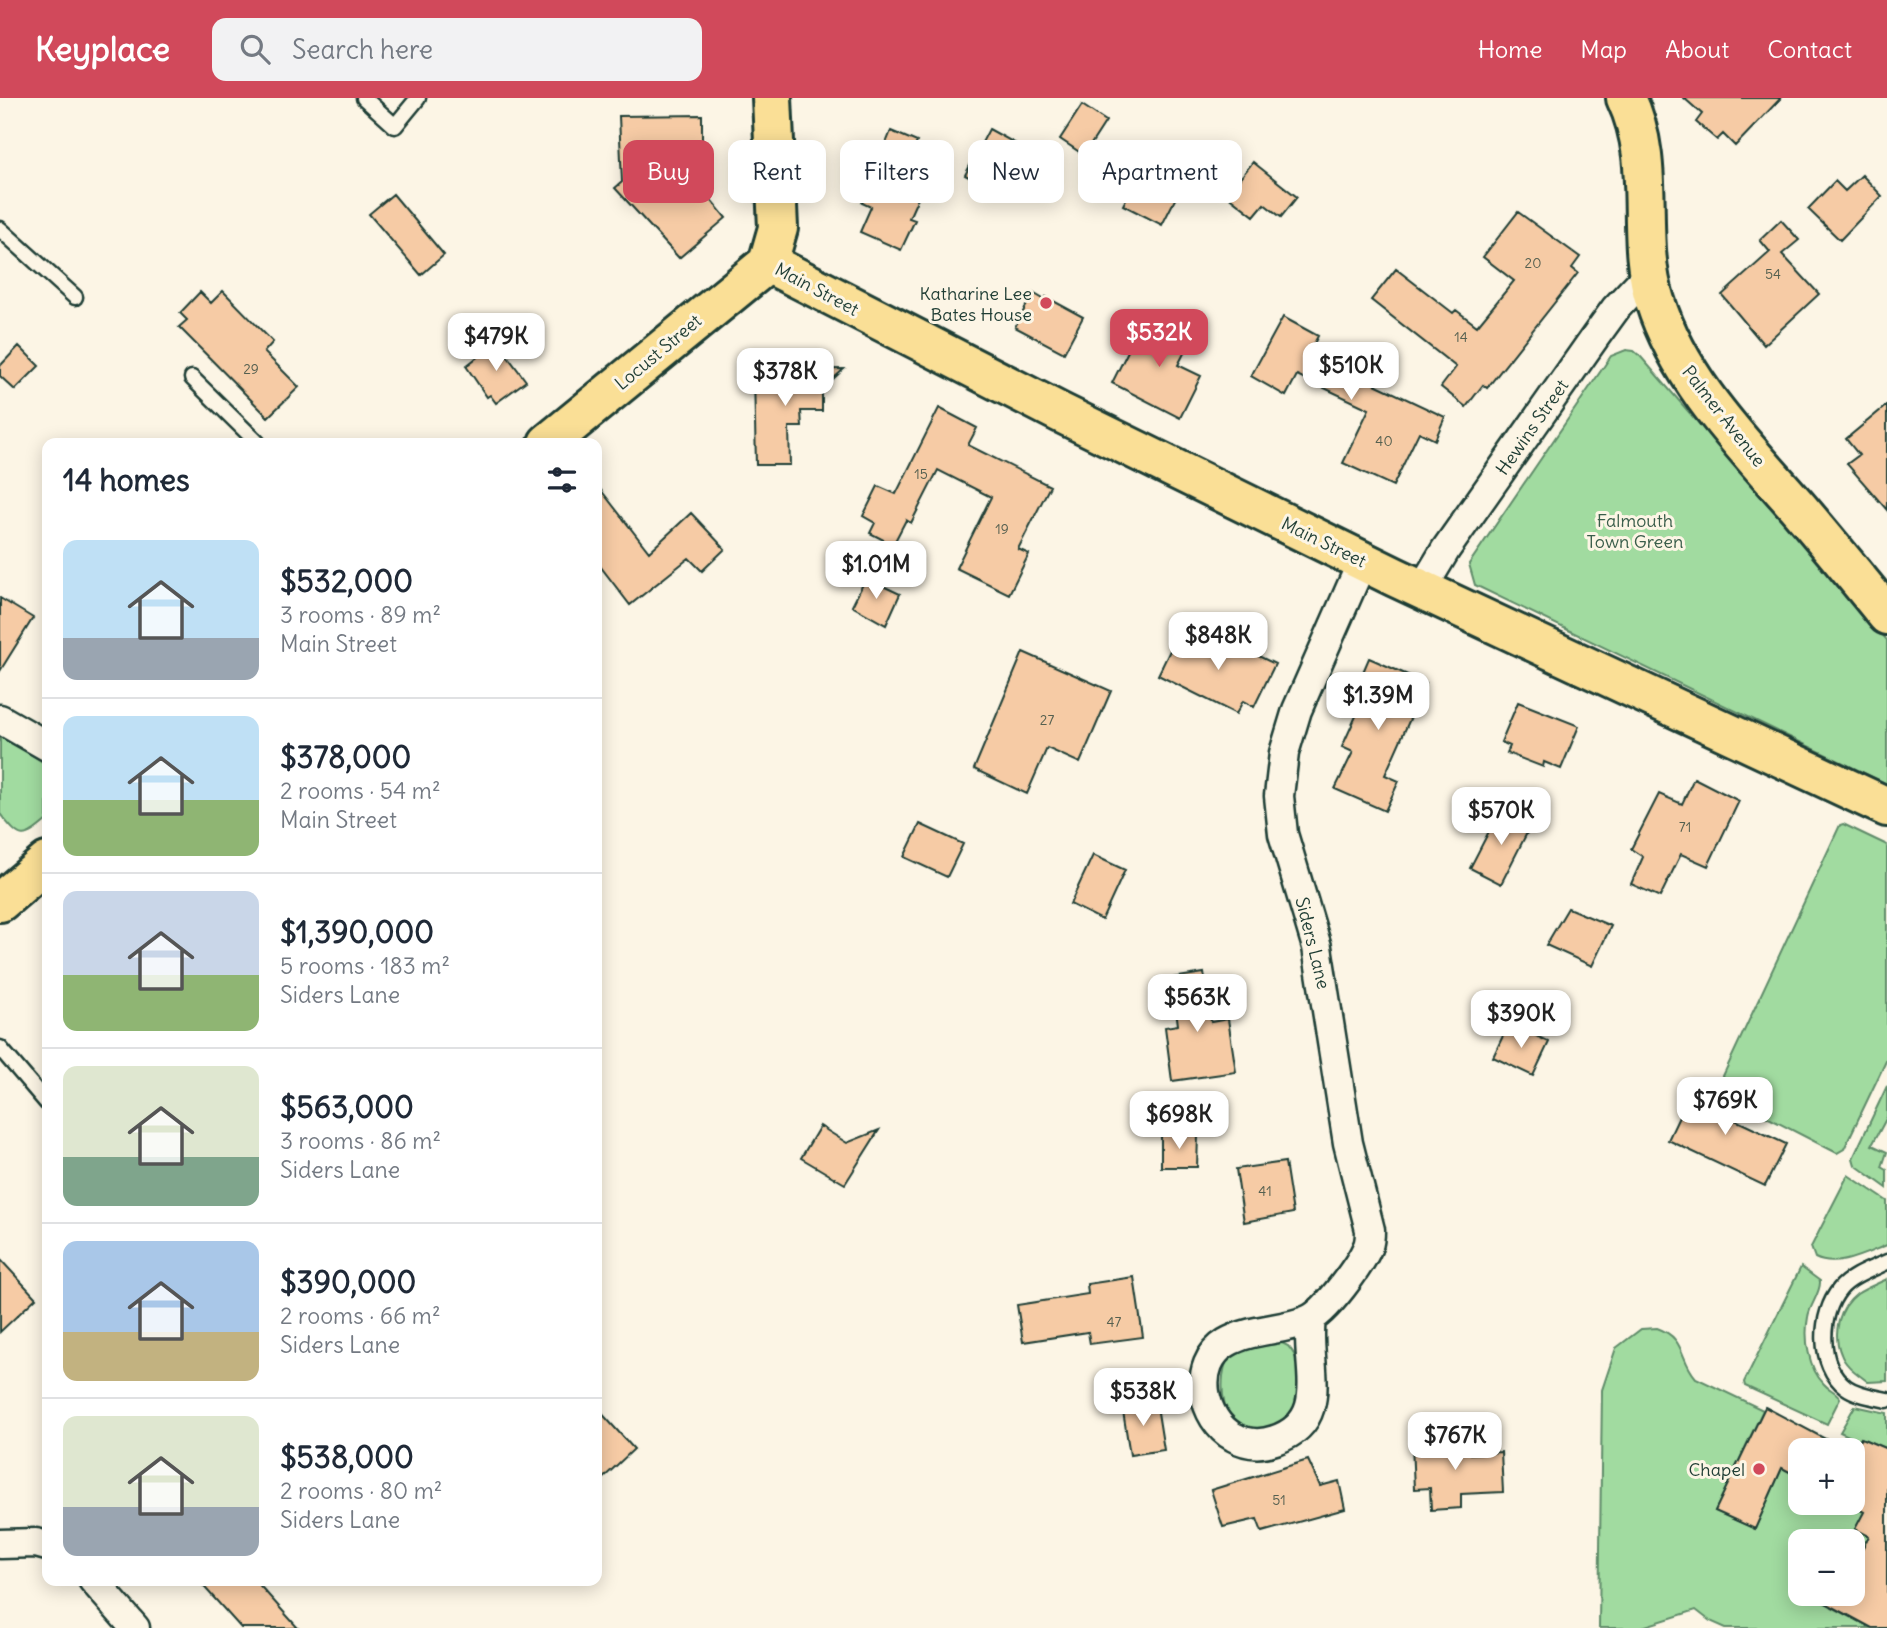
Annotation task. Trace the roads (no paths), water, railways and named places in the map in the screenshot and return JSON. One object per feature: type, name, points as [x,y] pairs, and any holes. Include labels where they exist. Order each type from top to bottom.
[{"type":"main road","points":[[768,263],[778,228],[772,98]]},
{"type":"main road","name":"Palmer Avenue","points":[[1626,98],[1637,127],[1644,160],[1650,272],[1654,297],[1662,323],[1684,369],[1887,615]]},
{"type":"main road","name":"Locust Street","points":[[554,438],[768,263]]},
{"type":"main road","name":"Main Street","points":[[768,263],[862,313],[1363,561],[1887,807]]},
{"type":"main road","points":[[0,902],[42,866]]},
{"type":"street","name":"Hewins Street","points":[[1422,589],[1446,549],[1595,337],[1650,272]]},
{"type":"street","name":"Siders Lane","points":[[1311,1319],[1353,1271],[1369,1244],[1370,1230],[1348,1143],[1317,947],[1283,834],[1279,796],[1284,753],[1297,710],[1363,561]]},
{"type":"street","points":[[0,719],[42,743]]},
{"type":"street","points":[[1311,1319],[1308,1335],[1314,1376],[1312,1403],[1301,1424],[1286,1436],[1266,1444],[1246,1443],[1231,1436],[1213,1418],[1206,1401],[1205,1385],[1209,1360],[1225,1343],[1311,1319]]},
{"type":"street","points":[[0,1544],[42,1545]]},
{"type":"street","points":[[98,1586],[135,1628]]},
{"type":"lane","points":[[364,98],[395,126],[418,98]]},
{"type":"lane","points":[[0,229],[75,297]]},
{"type":"lane","points":[[192,378],[253,438]]},
{"type":"lane","points":[[0,1048],[42,1096]]},
{"type":"lane","points":[[1887,1262],[1841,1287],[1828,1309],[1824,1332],[1827,1357],[1838,1380],[1857,1393],[1887,1400]]},
{"type":"place","name":"Katharine Lee Bates House","points":[[1046,303]]},
{"type":"place","name":"Chapel","points":[[1759,1469]]},
{"type":"park label","name":"Falmouth Town Green","points":[[1635,530]]}]
